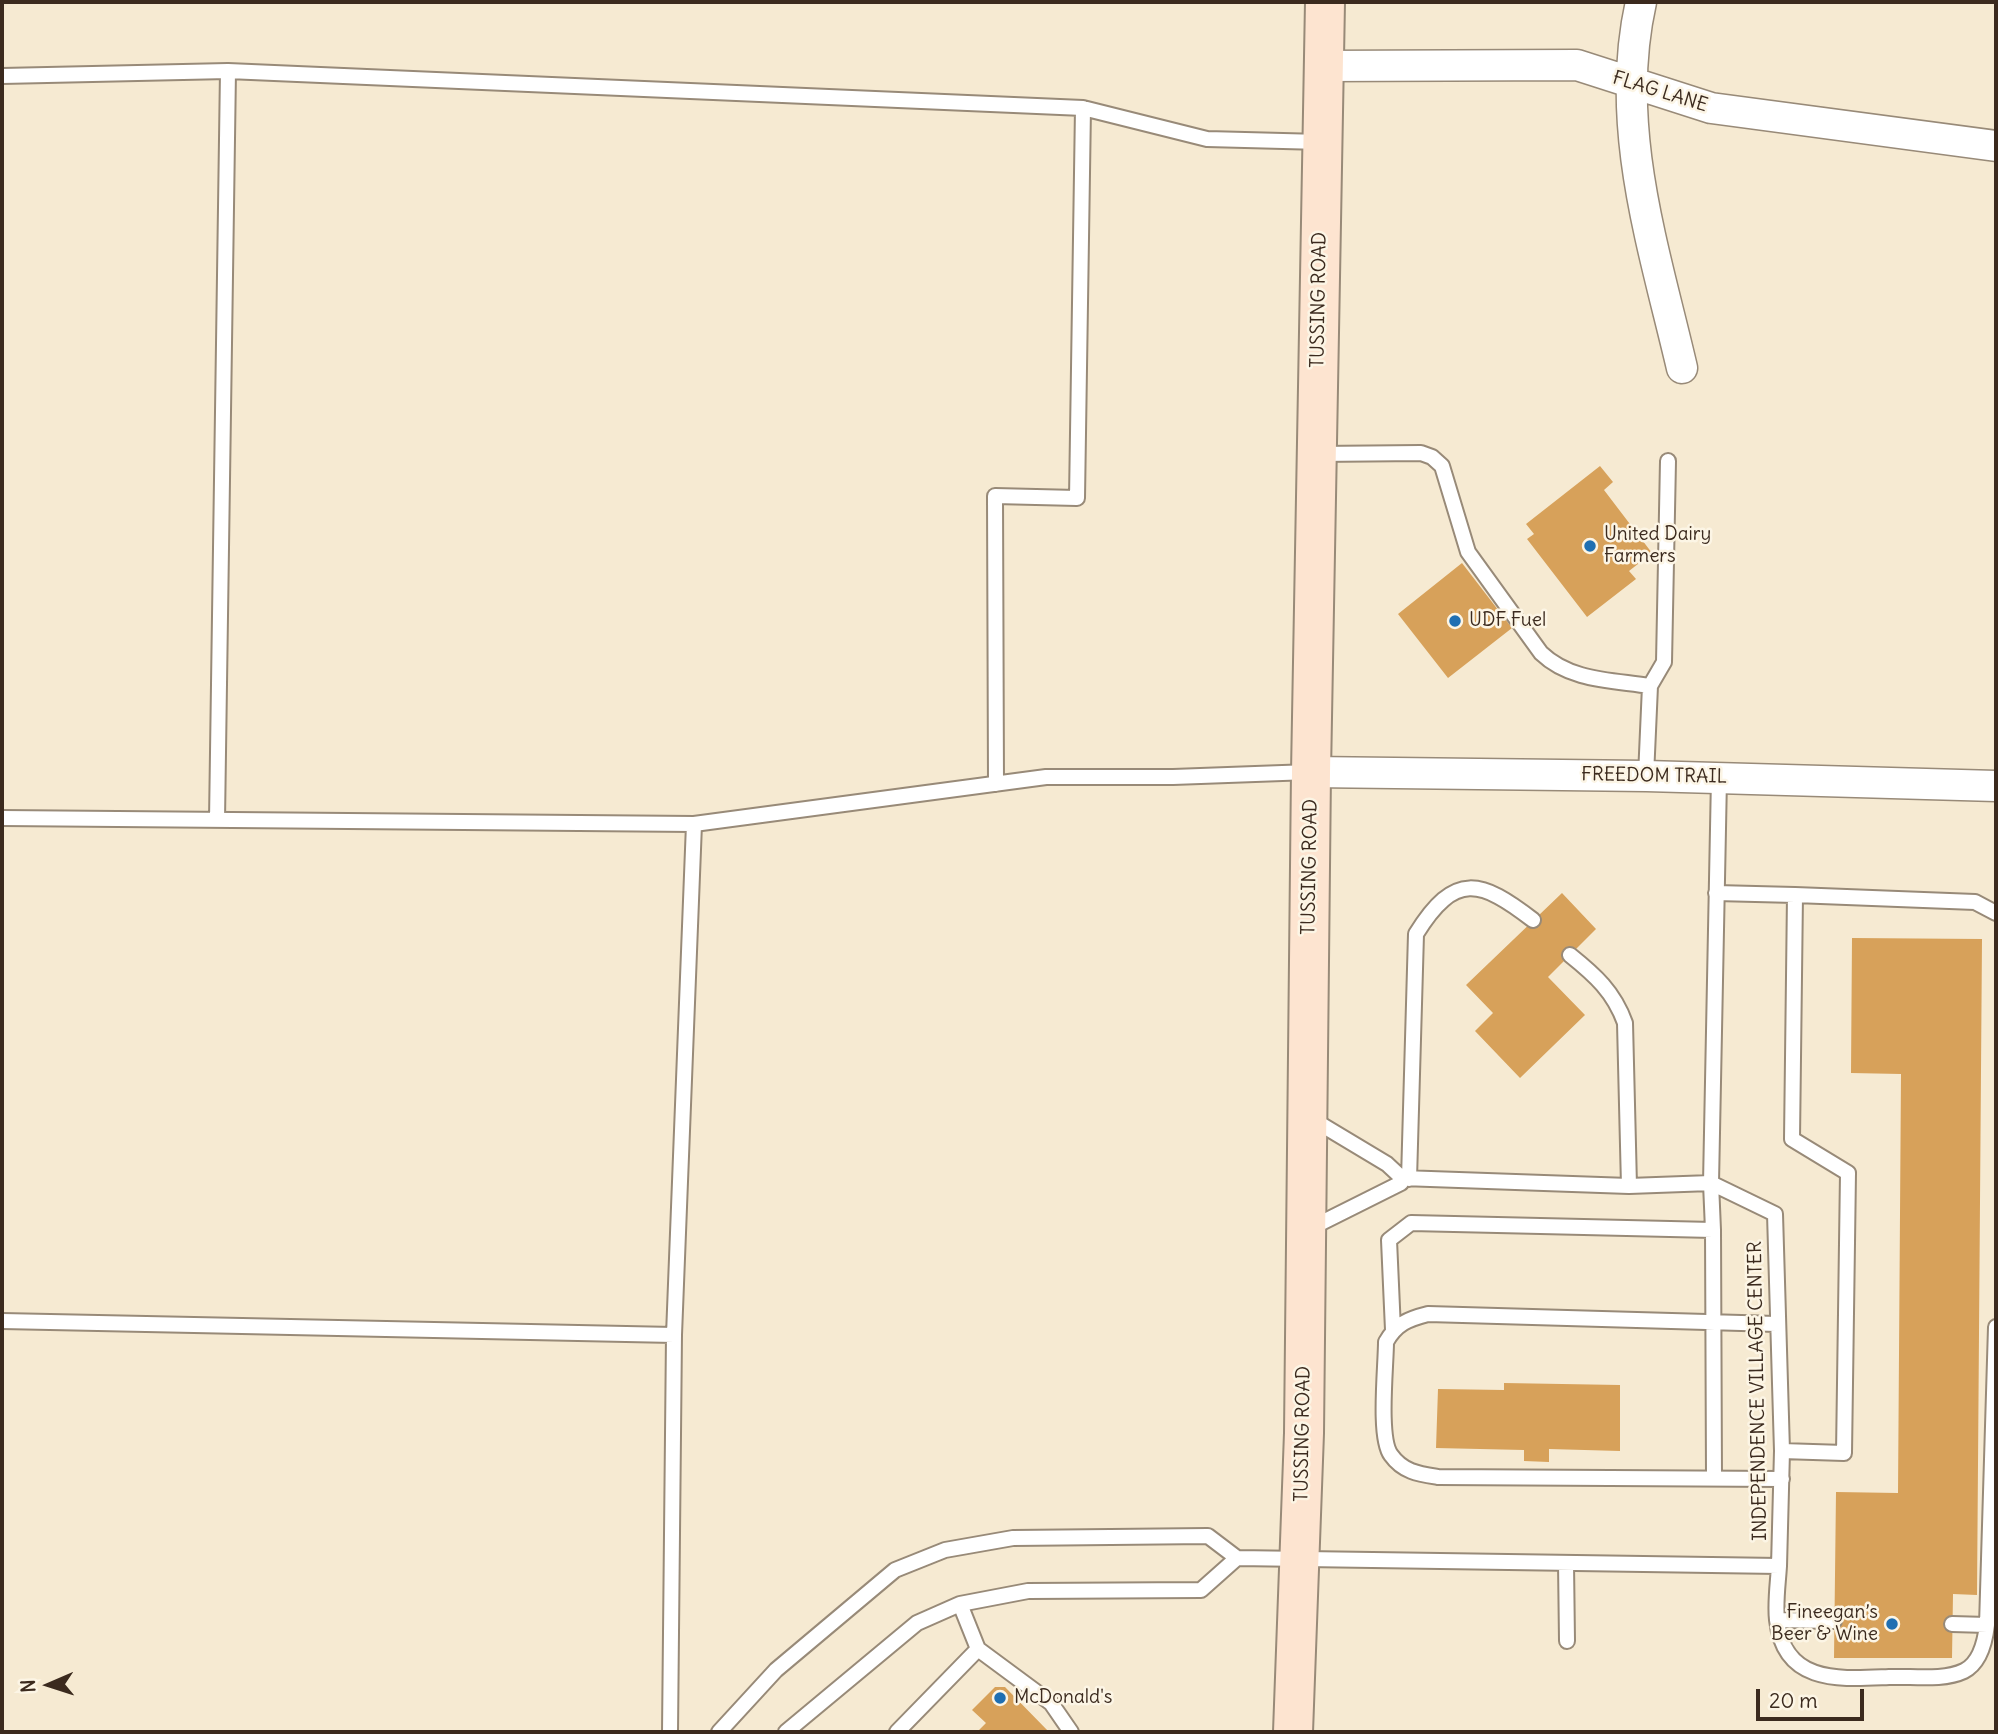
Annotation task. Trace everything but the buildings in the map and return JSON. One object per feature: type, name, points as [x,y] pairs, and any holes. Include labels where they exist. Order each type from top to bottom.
[{"type":"main road","name":"TUSSING ROAD","points":[[1293,1732],[1300,1558],[1325,2]]},
{"type":"street","points":[[1641,2],[1630,83],[1636,176],[1682,368]]},
{"type":"street","name":"FLAG LANE","points":[[1323,66],[1577,65],[1711,108],[1996,146]]},
{"type":"street","name":"FREEDOM TRAIL","points":[[1311,772],[1646,776],[1996,786]]},
{"type":"lane","points":[[2,76],[229,71],[1083,108],[1207,139],[1321,142]]},
{"type":"lane","points":[[217,820],[229,71]]},
{"type":"lane","points":[[996,784],[995,496],[1077,498],[1083,108]]},
{"type":"lane","points":[[1316,454],[1421,453],[1433,457],[1442,466],[1448,480],[1468,552],[1541,653],[1555,667],[1576,675],[1650,685]]},
{"type":"lane","points":[[1646,776],[1650,685],[1664,662],[1668,461]]},
{"type":"lane","points":[[2,818],[694,824],[1046,777],[1173,777],[1311,772]]},
{"type":"lane","points":[[1714,1478],[1711,1183],[1719,778]]},
{"type":"lane","points":[[670,1732],[674,1335],[694,824]]},
{"type":"lane","points":[[1406,1179],[1416,933],[1432,909],[1455,892],[1476,887],[1499,894],[1533,920]]},
{"type":"lane","points":[[1717,893],[1975,902],[1996,913]]},
{"type":"lane","points":[[1782,1451],[1844,1453],[1848,1173],[1792,1139],[1795,895]]},
{"type":"lane","points":[[1570,955],[1597,977],[1617,999],[1625,1023],[1629,1186]]},
{"type":"lane","points":[[1307,1117],[1387,1164],[1406,1179]]},
{"type":"lane","points":[[1306,1230],[1406,1179],[1629,1186],[1711,1183]]},
{"type":"lane","name":"INDEPENDENCE VILLAGE CENTER","points":[[1237,1558],[1779,1566],[1782,1451],[1776,1324],[1775,1214],[1711,1183]]},
{"type":"lane","points":[[1393,1330],[1389,1240],[1411,1223],[1713,1230]]},
{"type":"lane","points":[[1776,1324],[1428,1314],[1407,1320],[1393,1330],[1387,1342],[1385,1434],[1389,1453],[1413,1474],[1438,1477],[1782,1479]]},
{"type":"lane","points":[[2,1321],[674,1335]]},
{"type":"lane","points":[[1779,1566],[1777,1620],[1782,1640],[1794,1659],[1810,1673],[1839,1679],[1944,1675],[1965,1671],[1979,1656],[1987,1625],[1996,1327]]},
{"type":"lane","points":[[719,1732],[776,1671],[895,1570],[945,1550],[1013,1538],[1208,1536],[1237,1558],[1201,1590],[1028,1591],[960,1604],[917,1623],[786,1732]]},
{"type":"lane","points":[[1566,1563],[1567,1641]]},
{"type":"lane","points":[[960,1604],[978,1649],[1051,1703],[1071,1732]]},
{"type":"lane","points":[[1777,1620],[1835,1620]]},
{"type":"lane","points":[[1952,1624],[1987,1625]]},
{"type":"lane","points":[[897,1732],[978,1649]]},
{"type":"place","name":"United Dairy Farmers","points":[[1590,546]]},
{"type":"place","name":"UDF Fuel","points":[[1455,621]]},
{"type":"place","name":"Fineegan’s Beer & Wine","points":[[1892,1624]]},
{"type":"place","name":"McDonald's","points":[[1000,1698]]}]
